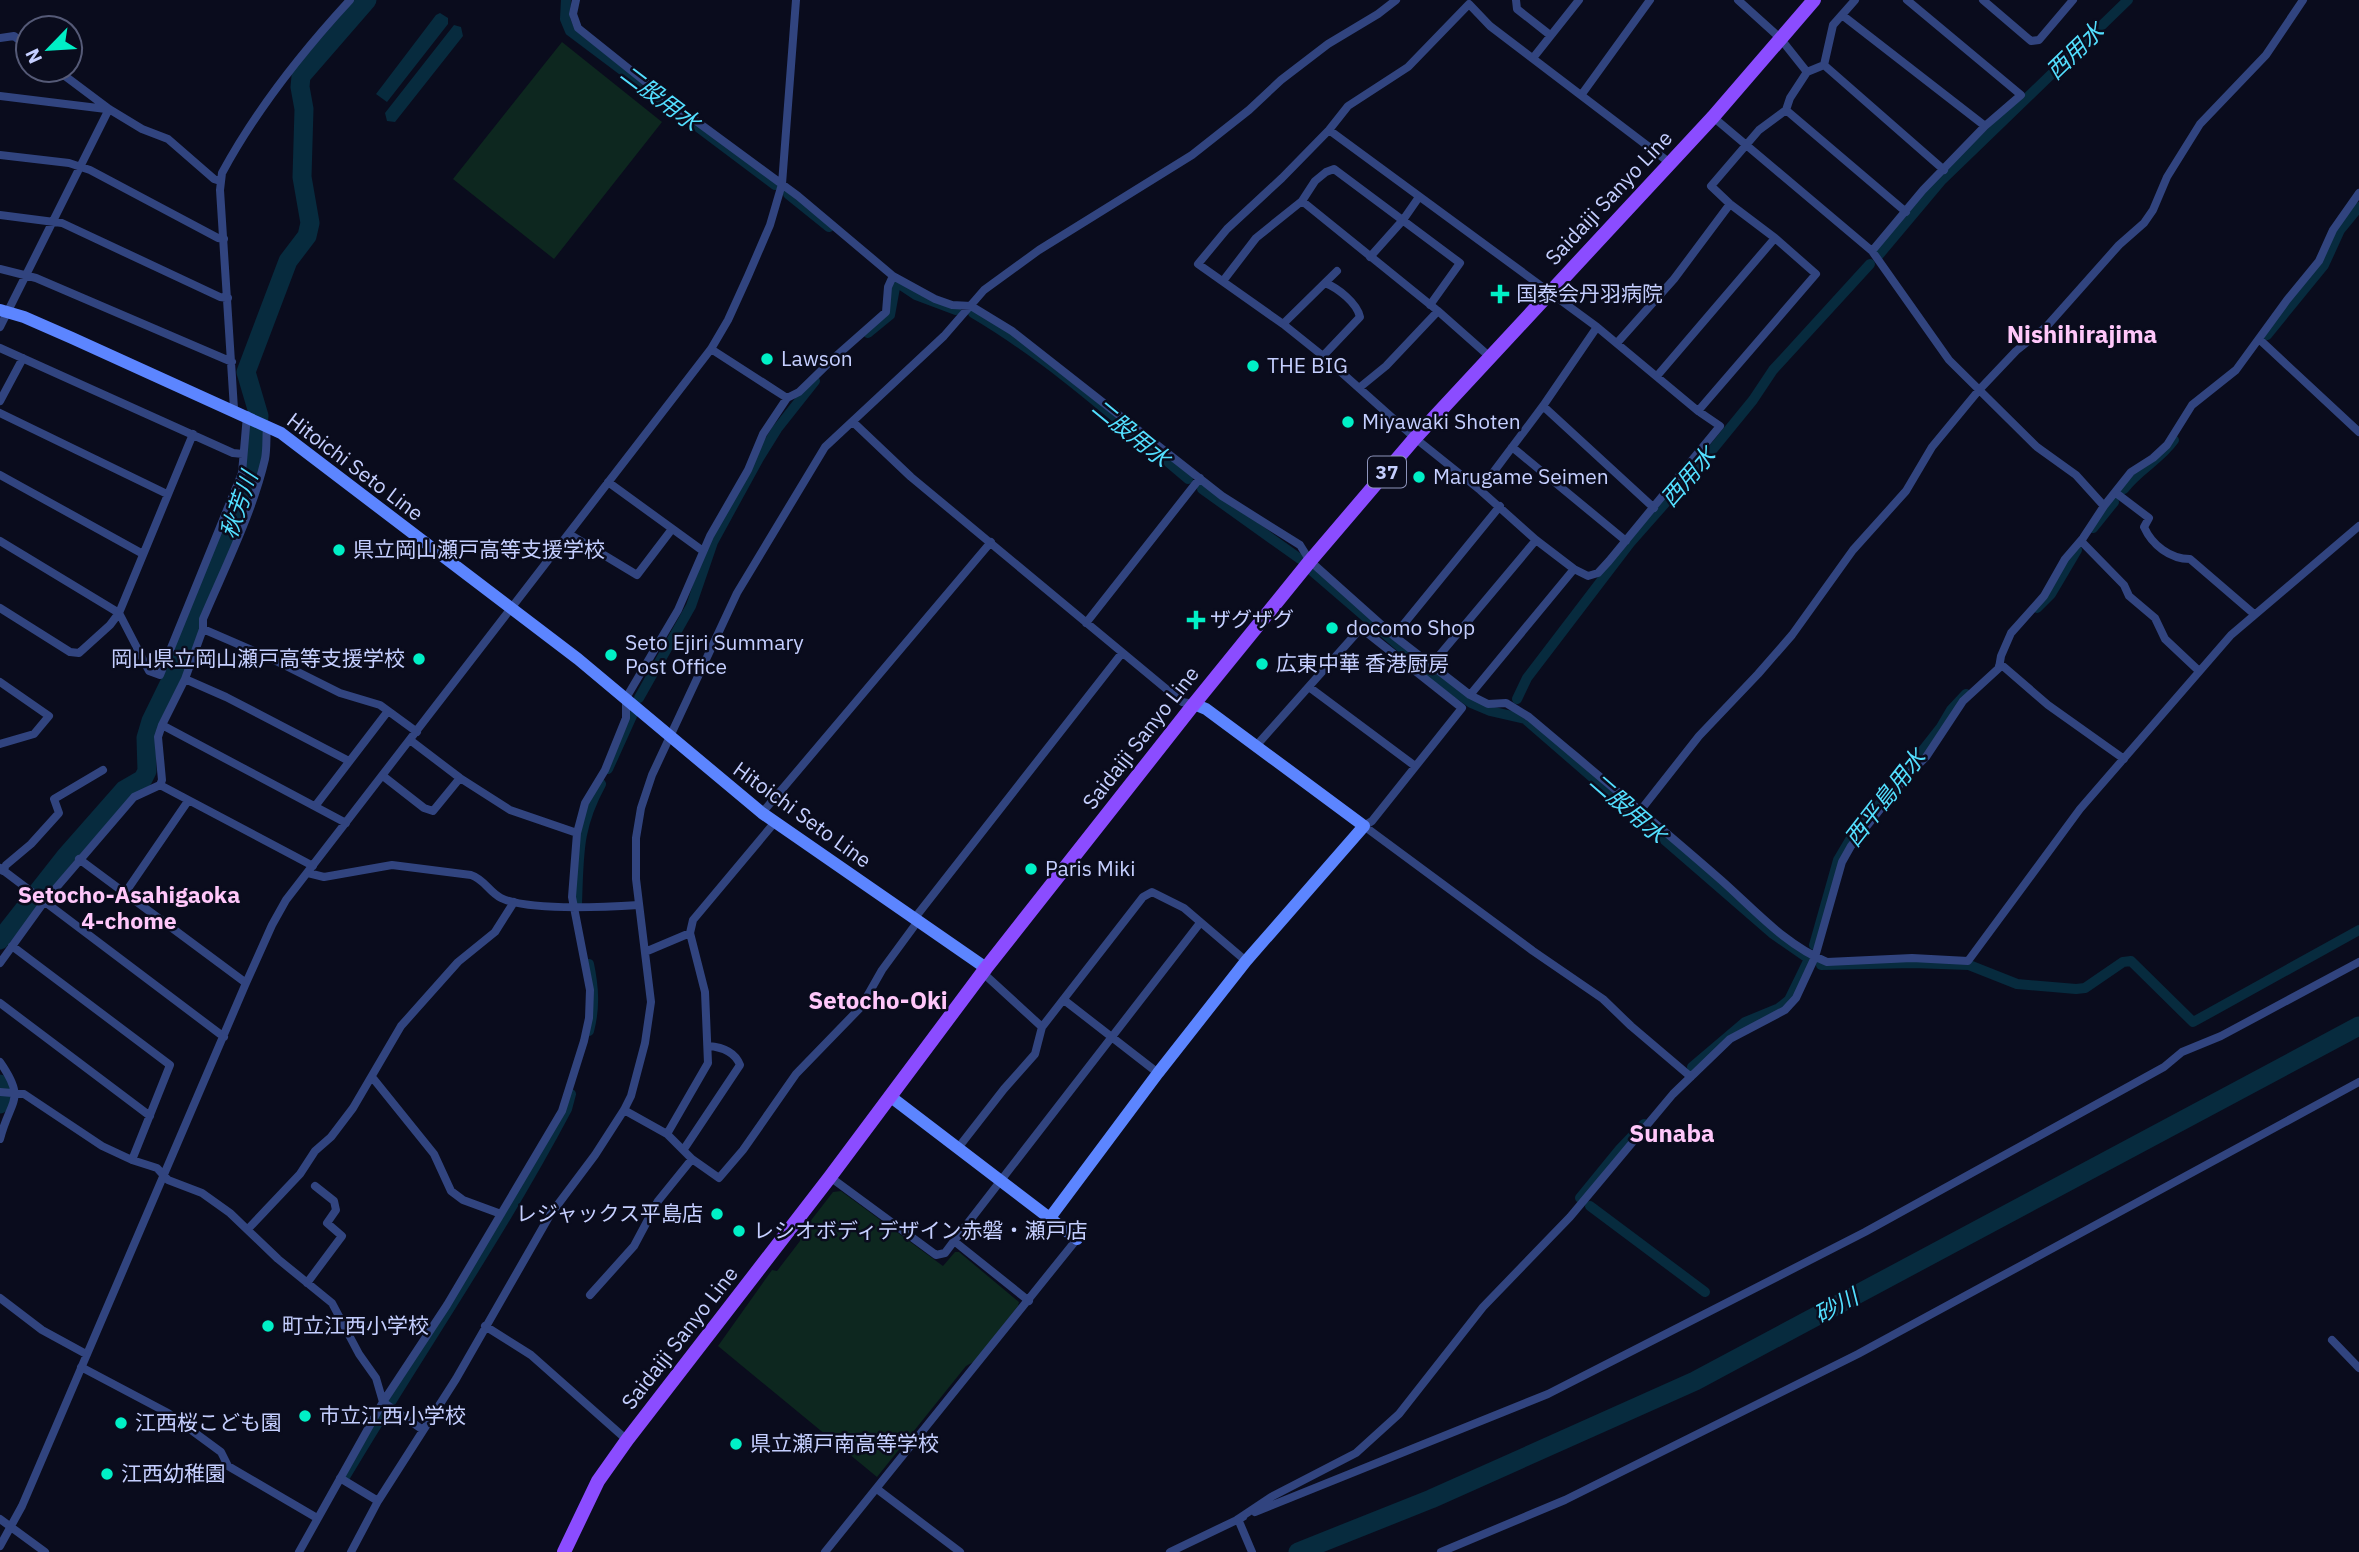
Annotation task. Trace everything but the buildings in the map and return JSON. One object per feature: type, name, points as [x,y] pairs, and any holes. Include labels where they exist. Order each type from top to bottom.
[{"type":"main road","name":"Saidaiji Sanyo Line","points":[[564,1552],[598,1481],[627,1440],[891,1097],[984,970],[1194,704],[1310,561],[1415,438],[1713,117],[1814,0]]},
{"type":"main road","name":"Hitoichi Seto Line","points":[[4,310],[281,433],[578,659],[762,813],[984,970]]},
{"type":"main road","points":[[1049,1219],[1246,961],[1364,826],[1206,709],[1194,704]]},
{"type":"main road","points":[[891,1097],[1077,1239]]},
{"type":"street","points":[[234,410],[220,181],[230,158],[291,69],[309,44],[350,0]]},
{"type":"street","points":[[576,0],[573,14],[578,28],[673,104],[782,184],[893,276],[935,299],[952,305],[971,306],[1012,331],[1222,496],[1300,545],[1310,561],[1394,636],[1470,695],[1489,704],[1506,703],[1529,717],[1722,881],[1774,929],[1827,962],[1913,958],[1968,961],[2080,809],[2231,635],[2359,526]]},
{"type":"street","points":[[1,1549],[278,915],[310,869],[711,349],[728,320],[770,225],[782,184],[796,0]]},
{"type":"street","points":[[351,1552],[378,1501],[550,1215],[624,1110],[638,1077],[651,1002],[639,905],[636,838],[640,808],[670,736],[737,593],[825,447],[944,336],[984,290],[1039,250],[1192,155],[1328,44],[1378,14],[1395,0]]},
{"type":"street","points":[[1516,0],[1517,9],[1550,34]]},
{"type":"street","points":[[1532,58],[1579,0]]},
{"type":"street","points":[[1582,94],[1650,0]]},
{"type":"street","points":[[1738,0],[1780,38],[1807,72]]},
{"type":"street","points":[[1824,65],[1833,25],[1855,0]]},
{"type":"street","points":[[1872,251],[1923,190],[1985,126],[2021,95],[1907,0]]},
{"type":"street","points":[[1983,0],[2031,41],[2039,40],[2068,2]]},
{"type":"street","points":[[1640,811],[1699,736],[1792,635],[1853,550],[1906,491],[1932,447],[1979,390],[2016,351],[2046,326],[2119,245],[2144,223],[2153,210],[2167,177],[2200,124],[2266,55],[2303,0]]},
{"type":"street","points":[[1329,130],[1617,342],[1698,411],[1720,426],[1598,573],[1588,576],[1574,569],[1536,540],[1500,506],[1415,438],[1283,324],[1198,264],[1227,229],[1329,130],[1348,106],[1408,67],[1469,4],[1490,26],[1670,163]]},
{"type":"street","points":[[1842,15],[1985,126]]},
{"type":"street","points":[[1698,411],[1816,274],[1711,186],[1759,130],[1786,110],[1790,98],[1807,72],[1824,65]]},
{"type":"street","points":[[1824,65],[1944,170]]},
{"type":"street","points":[[76,84],[142,129],[168,139],[214,179],[220,181]]},
{"type":"street","points":[[0,96],[109,109]]},
{"type":"street","points":[[0,327],[4,310],[27,275],[109,109]]},
{"type":"street","points":[[1786,110],[1906,212]]},
{"type":"street","points":[[1713,117],[1872,251],[1949,360],[2037,447],[2076,475],[2104,506]]},
{"type":"street","points":[[0,155],[69,163],[80,167],[224,239]]},
{"type":"street","points":[[1223,281],[1256,238],[1302,201],[1315,181],[1334,169],[1460,264],[1434,308],[1386,366],[1359,388]]},
{"type":"street","points":[[1238,1519],[1271,1497],[1356,1452],[1399,1414],[1483,1307],[1570,1217],[1691,1077],[1730,1039],[1785,1010],[1796,999],[1815,957],[1842,862],[1851,846],[1905,778],[1926,757],[1963,701],[1999,666],[2011,633],[2044,596],[2065,559],[2131,472],[2154,458],[2166,445],[2192,405],[2236,370],[2319,261],[2333,230],[2359,193]]},
{"type":"street","points":[[1370,257],[1403,220],[1419,197]]},
{"type":"street","points":[[1302,201],[1490,357]]},
{"type":"street","points":[[1617,342],[1674,279],[1730,204]]},
{"type":"street","points":[[0,215],[62,223],[220,297],[228,298]]},
{"type":"street","points":[[1657,376],[1775,238]]},
{"type":"street","points":[[0,269],[27,275],[232,362]]},
{"type":"street","points":[[1283,324],[1337,271]]},
{"type":"street","points":[[299,1552],[383,1402],[447,1305],[562,1111],[589,1018],[590,990],[572,907],[577,833],[585,803],[605,770],[626,718],[626,698],[678,610],[704,551],[748,470],[763,434],[788,398],[799,392],[886,312],[888,287],[893,276]]},
{"type":"street","points":[[1322,356],[1360,317],[1359,310],[1342,293],[1325,283]]},
{"type":"street","points":[[1480,490],[1543,407],[1597,327]]},
{"type":"street","points":[[2259,339],[2359,432]]},
{"type":"street","points":[[0,348],[233,453],[243,454]]},
{"type":"street","points":[[711,349],[788,398]]},
{"type":"street","points":[[0,401],[23,358]]},
{"type":"street","points":[[1543,407],[1654,508]]},
{"type":"street","points":[[0,413],[167,495]]},
{"type":"street","points":[[0,541],[119,613],[149,671],[160,675],[242,473],[243,454],[257,421]]},
{"type":"street","points":[[0,963],[12,946],[37,897],[79,859],[134,797],[160,785],[162,780],[158,737],[185,679],[203,629],[203,619],[245,519],[266,456],[257,421]]},
{"type":"street","points":[[853,422],[911,477],[1122,653],[1182,702],[1194,704]]},
{"type":"street","points":[[0,608],[70,652],[79,653],[110,625],[119,613],[193,434]]},
{"type":"street","points":[[1512,447],[1626,541]]},
{"type":"street","points":[[0,475],[143,554]]},
{"type":"street","points":[[1086,623],[1200,478]]},
{"type":"street","points":[[608,482],[704,551]]},
{"type":"street","points":[[2116,493],[2149,518],[2144,527],[2149,537],[2177,559],[2190,559],[2254,614]]},
{"type":"street","points":[[1394,636],[1500,506]]},
{"type":"street","points":[[569,534],[637,575],[672,529]]},
{"type":"street","points":[[1432,664],[1536,540]]},
{"type":"street","points":[[2081,541],[2124,585],[2130,596],[2155,618],[2165,639],[2199,671]]},
{"type":"street","points":[[762,813],[991,542]]},
{"type":"street","points":[[1470,695],[1574,569]]},
{"type":"street","points":[[1255,746],[1362,628],[1462,708],[1372,821],[1364,826],[1603,999],[1691,1077]]},
{"type":"street","points":[[203,629],[268,657],[340,693],[380,705],[416,732]]},
{"type":"street","points":[[624,1110],[667,1133],[692,1159],[719,1178],[743,1150],[796,1074],[861,1007],[881,970],[916,920],[1122,653]]},
{"type":"street","points":[[1999,666],[2004,667],[2048,705],[2124,759]]},
{"type":"street","points":[[185,679],[226,696],[349,761]]},
{"type":"street","points":[[0,682],[49,716],[34,734],[0,744]]},
{"type":"street","points":[[1309,687],[1415,766]]},
{"type":"street","points":[[316,805],[388,711]]},
{"type":"street","points":[[162,725],[346,823]]},
{"type":"street","points":[[410,740],[460,778],[510,810],[577,833]]},
{"type":"street","points":[[103,770],[54,799],[59,813],[31,844],[2,869],[224,1037]]},
{"type":"street","points":[[383,776],[424,808],[433,811],[460,778]]},
{"type":"street","points":[[160,785],[324,877],[392,865],[478,877],[500,898],[514,902],[572,907],[639,905]]},
{"type":"street","points":[[125,892],[188,801]]},
{"type":"street","points":[[667,1133],[708,1063],[705,992],[690,933],[693,920],[775,822]]},
{"type":"street","points":[[79,859],[246,983]]},
{"type":"street","points":[[958,1149],[1035,1054],[1042,1027],[1143,897],[1152,892],[1184,908],[1246,961]]},
{"type":"street","points":[[248,1229],[300,1174],[353,1108],[401,1026],[458,962],[495,932],[514,902]]},
{"type":"street","points":[[830,1177],[936,1255],[945,1253],[1200,923]]},
{"type":"street","points":[[645,952],[690,933]]},
{"type":"street","points":[[12,946],[170,1065],[132,1160]]},
{"type":"street","points":[[1170,1552],[1238,1519],[1548,1394],[1865,1232],[2164,1067],[2182,1052],[2221,1036],[2359,962]]},
{"type":"street","points":[[984,970],[1042,1027]]},
{"type":"street","points":[[1064,1000],[1158,1073]]},
{"type":"street","points":[[0,1003],[150,1116]]},
{"type":"street","points":[[684,1149],[740,1065],[737,1058],[720,1047],[708,1046]]},
{"type":"street","points":[[0,1062],[13,1080],[16,1093],[0,1139]]},
{"type":"street","points":[[372,1077],[434,1154],[451,1191],[463,1200],[501,1214]]},
{"type":"street","points":[[1441,1552],[1564,1500],[1858,1354],[2359,1082]]},
{"type":"street","points":[[3,1092],[24,1094],[103,1146],[157,1168],[168,1180],[202,1192],[248,1229],[338,1311],[348,1335],[376,1378],[383,1402],[423,1430]]},
{"type":"street","points":[[590,1295],[634,1246],[658,1201],[692,1159]]},
{"type":"street","points":[[307,1283],[342,1236],[327,1223],[336,1210],[334,1201],[315,1186]]},
{"type":"street","points":[[825,1552],[1077,1239]]},
{"type":"street","points":[[954,1241],[1029,1301]]},
{"type":"street","points":[[0,1298],[42,1330],[86,1354]]},
{"type":"street","points":[[485,1326],[531,1355],[627,1440]]},
{"type":"street","points":[[2332,1340],[2359,1368]]},
{"type":"street","points":[[81,1367],[168,1413],[221,1452],[228,1466],[317,1518]]},
{"type":"street","points":[[340,1478],[378,1501]]},
{"type":"street","points":[[877,1489],[960,1552]]},
{"type":"street","points":[[0,1519],[45,1552]]},
{"type":"street","points":[[1238,1519],[1252,1552]]},
{"type":"green space","points":[[562,42],[662,122],[554,259],[453,179]]},
{"type":"green space","points":[[841,1191],[943,1266],[955,1252],[959,1252],[1019,1302],[975,1361],[966,1366],[877,1477],[718,1346],[772,1270],[777,1271],[800,1241],[802,1232],[833,1192]]},
{"type":"water","points":[[440,13],[448,18],[448,24],[387,102],[376,94]]},
{"type":"water","points":[[454,25],[461,27],[463,36],[395,122],[387,121],[385,113]]},
{"type":"waterway","name":"秋芳川","points":[[0,940],[65,857],[124,790],[143,779],[147,771],[146,738],[151,721],[173,676],[245,498],[253,471],[259,416],[246,372],[288,261],[307,236],[310,223],[302,177],[304,109],[301,76],[367,0]]},
{"type":"waterway","name":"二股用水","points":[[566,0],[565,19],[570,31],[775,185]]},
{"type":"waterway","name":"西用水","points":[[1878,256],[1941,181],[2128,0]]},
{"type":"waterway","name":"二股用水","points":[[788,194],[829,227]]},
{"type":"waterway","name":"西平島用水","points":[[2267,335],[2324,265],[2340,230],[2359,207]]},
{"type":"waterway","name":"西用水","points":[[1517,699],[1527,678],[1630,543],[1713,449],[1753,400],[1773,370],[1870,264]]},
{"type":"waterway","name":"二股用水","points":[[895,281],[916,295],[956,310]]},
{"type":"waterway","points":[[868,333],[890,315],[896,282]]},
{"type":"waterway","name":"二股用水","points":[[973,313],[1057,370],[1188,479]]},
{"type":"waterway","points":[[639,698],[691,606],[713,542],[759,458],[777,429],[815,381]]},
{"type":"waterway","name":"西平島用水","points":[[2124,489],[2174,440]]},
{"type":"waterway","name":"二股用水","points":[[1202,489],[1300,559]]},
{"type":"waterway","name":"西平島用水","points":[[2093,528],[2114,502]]},
{"type":"waterway","name":"西平島用水","points":[[2037,608],[2051,594],[2077,550]]},
{"type":"waterway","name":"二股用水","points":[[1312,571],[1434,676],[1471,703],[1490,711],[1525,719],[1773,934],[1809,959],[1789,1000],[1779,1008],[1745,1022],[1692,1067]]},
{"type":"waterway","name":"西平島用水","points":[[1901,778],[1966,694]]},
{"type":"waterway","points":[[608,769],[632,716]]},
{"type":"waterway","points":[[577,903],[583,828],[601,784]]},
{"type":"waterway","name":"西平島用水","points":[[1814,945],[1838,860],[1851,838],[1884,799]]},
{"type":"waterway","points":[[1821,965],[1969,965],[2017,984],[2076,989],[2085,988],[2123,962],[2131,961],[2193,1022],[2359,930]]},
{"type":"waterway","points":[[589,964],[593,998],[589,1031]]},
{"type":"waterway","name":"砂川","points":[[1298,1552],[1431,1499],[1695,1381],[2359,1026]]},
{"type":"waterway","name":"秋芳川","points":[[0,1084],[0,1104]]},
{"type":"waterway","points":[[345,1477],[487,1249],[567,1109],[571,1094]]},
{"type":"waterway","name":"二股用水","points":[[1580,1198],[1644,1124]]},
{"type":"waterway","name":"二股用水","points":[[1590,1206],[1705,1292]]},
{"type":"place","name":"国泰会丹羽病院","points":[[1500,294]]},
{"type":"place","name":"Lawson","points":[[767,359]]},
{"type":"place","name":"THE BIG","points":[[1253,366]]},
{"type":"place","name":"Miyawaki Shoten","points":[[1348,422]]},
{"type":"place","name":"Marugame Seimen","points":[[1419,477]]},
{"type":"place","name":"県立岡山瀬戸高等支援学校","points":[[339,550]]},
{"type":"place","name":"ザグザグ","points":[[1196,620]]},
{"type":"place","name":"docomo Shop","points":[[1332,628]]},
{"type":"place","name":"Seto Ejiri Summary Post Office","points":[[611,655]]},
{"type":"place","name":"岡山県立岡山瀬戸高等支援学校","points":[[419,659]]},
{"type":"place","name":"広東中華 香港厨房","points":[[1262,664]]},
{"type":"place","name":"Paris Miki","points":[[1031,869]]},
{"type":"place","name":"レジャックス平島店","points":[[717,1214]]},
{"type":"place","name":"レシオボディデザイン赤磐・瀬戸店","points":[[739,1231]]},
{"type":"place","name":"町立江西小学校","points":[[268,1326]]},
{"type":"place","name":"市立江西小学校","points":[[305,1416]]},
{"type":"place","name":"江西桜こども園","points":[[121,1423]]},
{"type":"place","name":"県立瀬戸南高等学校","points":[[736,1444]]},
{"type":"place","name":"江西幼稚園","points":[[107,1474]]},
{"type":"district","name":"Nishihirajima","points":[[2082,335]]},
{"type":"district","name":"Setocho-Asahigaoka 4-chome","points":[[129,908]]},
{"type":"district","name":"Setocho-Oki","points":[[878,1001]]},
{"type":"district","name":"Sunaba","points":[[1672,1134]]}]
